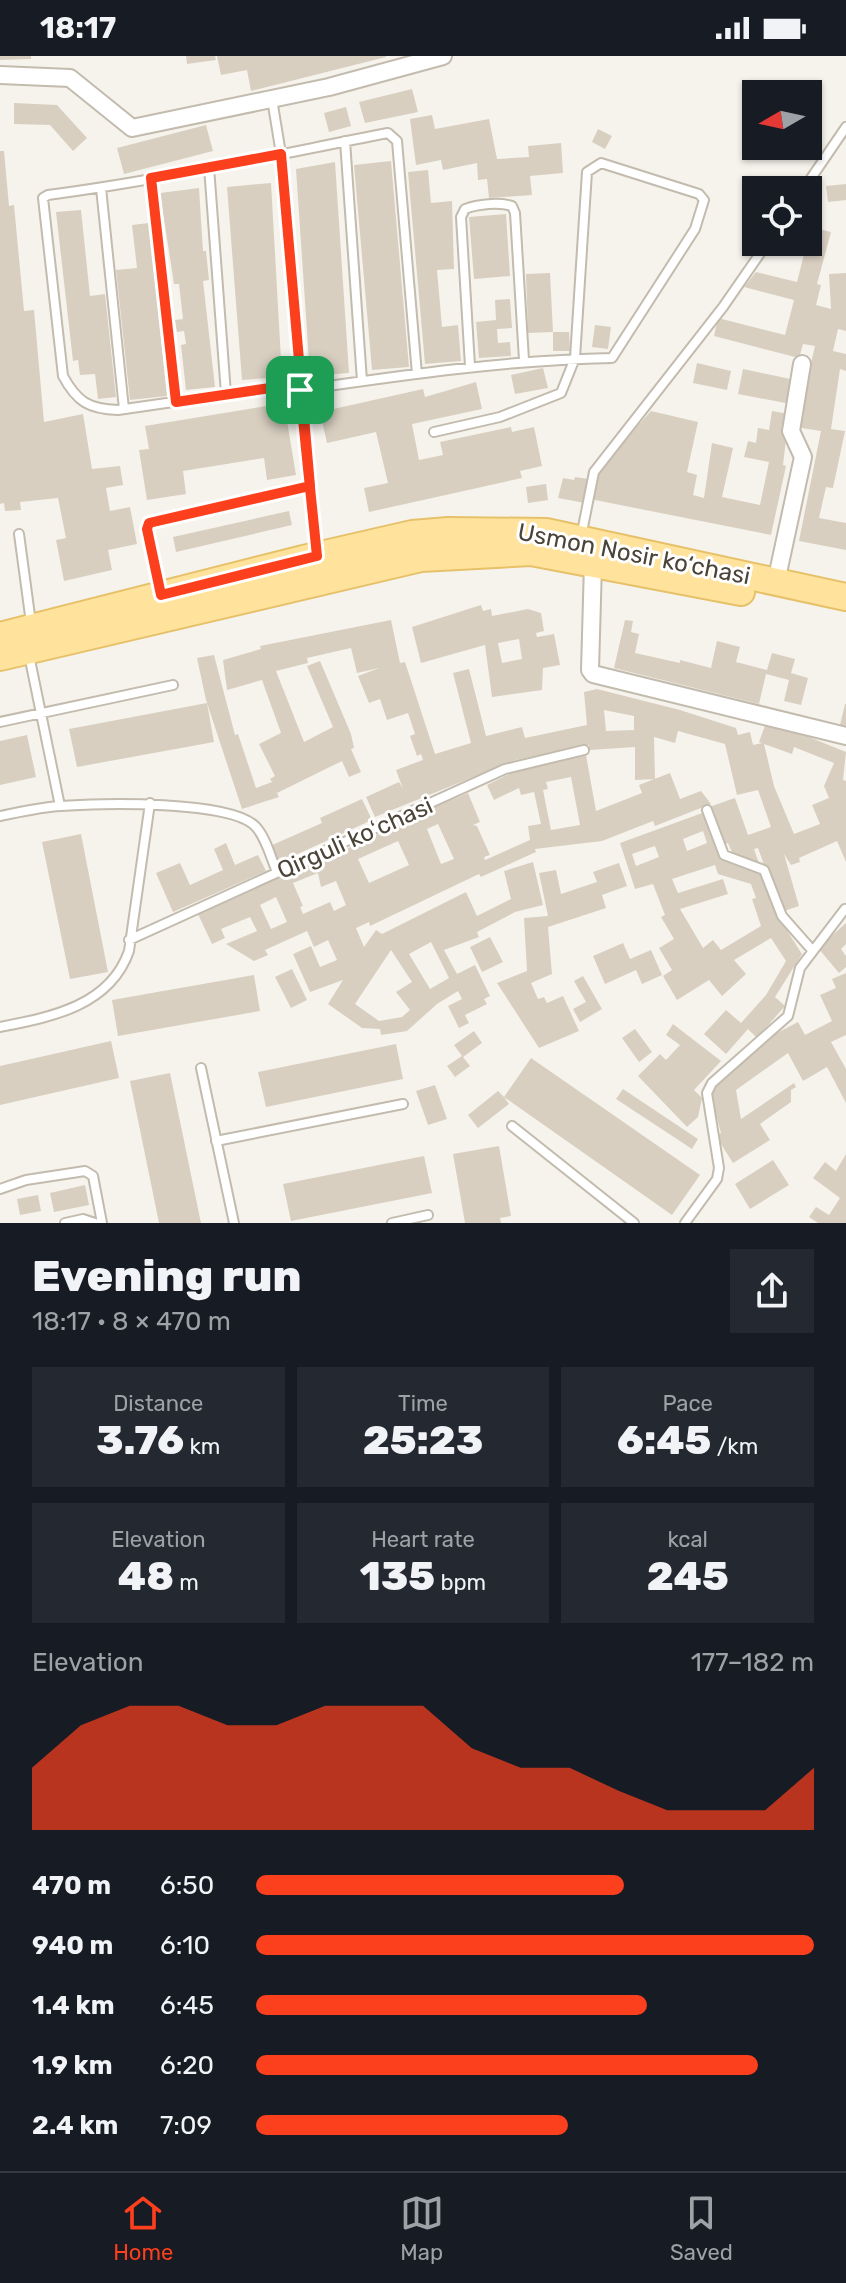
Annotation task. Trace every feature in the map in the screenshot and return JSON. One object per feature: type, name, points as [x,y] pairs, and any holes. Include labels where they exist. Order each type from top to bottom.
[{"type":"main road","name":"Usmon Nosir ko‘chasi","points":[[0,657],[30,639],[161,595],[412,534],[448,531],[531,531],[846,597]]},
{"type":"main road","name":"Usmon Nosir ko‘chasi","points":[[0,636],[30,639],[421,558],[531,552],[846,615]]},
{"type":"street","points":[[0,75],[70,78],[132,128],[272,99],[443,56]]},
{"type":"street","points":[[776,582],[803,457],[791,431],[802,364]]},
{"type":"street","points":[[593,564],[589,630],[590,670],[593,674],[846,736]]},
{"type":"lane","points":[[272,99],[281,154],[317,556]]},
{"type":"lane","points":[[813,176],[846,127]]},
{"type":"lane","points":[[417,374],[397,141],[388,133],[101,188],[48,195],[40,203],[63,376],[74,397],[93,409],[124,409],[277,387],[300,390],[524,360],[575,358],[612,358],[695,229],[704,200],[699,194],[601,163],[587,172],[575,358],[561,393],[500,417],[434,432]]},
{"type":"lane","points":[[345,141],[362,381]]},
{"type":"lane","points":[[209,167],[226,394]]},
{"type":"lane","points":[[151,178],[176,402]]},
{"type":"lane","points":[[101,188],[124,409]]},
{"type":"lane","points":[[470,366],[461,217],[465,209],[472,206],[506,204],[512,206],[515,213],[524,360]]},
{"type":"lane","points":[[580,540],[594,472],[723,307],[758,256]]},
{"type":"lane","points":[[161,595],[147,529],[149,523],[310,486]]},
{"type":"lane","points":[[19,534],[41,713],[60,806]]},
{"type":"lane","points":[[0,722],[173,685]]},
{"type":"lane","name":"Qirguli koʻchasi","points":[[129,940],[505,769],[584,750]]},
{"type":"lane","points":[[0,1027],[79,1008],[123,970],[150,803]]},
{"type":"lane","points":[[0,816],[60,806],[150,803],[247,820],[257,828],[277,872]]},
{"type":"lane","points":[[707,810],[724,855],[764,870],[782,916],[812,950]]},
{"type":"lane","points":[[685,1223],[717,1179],[719,1168],[707,1093],[712,1083],[788,1016],[800,968],[845,909]]},
{"type":"lane","points":[[201,1068],[234,1223]]},
{"type":"lane","points":[[216,1141],[403,1104]]},
{"type":"lane","points":[[512,1126],[634,1223]]},
{"type":"lane","points":[[0,1189],[26,1180],[85,1171],[93,1176],[102,1223]]},
{"type":"lane","points":[[392,1223],[428,1215]]},
{"type":"lane","points":[[65,1223],[83,1219],[95,1223]]},
{"type":"building","points":[[0,56],[31,56],[31,59],[0,60]]},
{"type":"building","points":[[186,56],[215,56],[216,60],[187,64]]},
{"type":"building","points":[[217,56],[386,57],[251,91],[247,70],[221,75]]},
{"type":"building","points":[[412,89],[418,112],[365,123],[359,102]]},
{"type":"building","points":[[14,103],[57,105],[87,138],[73,151],[50,125],[14,124]]},
{"type":"building","points":[[346,107],[351,126],[329,132],[324,113]]},
{"type":"building","points":[[432,115],[435,129],[489,119],[497,159],[529,157],[528,146],[561,143],[563,173],[530,176],[532,195],[489,198],[487,179],[478,180],[477,163],[443,170],[441,160],[416,165],[410,119]]},
{"type":"building","points":[[206,125],[213,151],[124,174],[117,148]]},
{"type":"building","points":[[598,129],[612,136],[605,149],[592,142]]},
{"type":"building","points":[[0,151],[4,151],[9,206],[14,205],[24,311],[34,310],[44,422],[83,414],[92,469],[120,466],[123,485],[106,488],[110,511],[130,507],[137,544],[108,550],[112,570],[64,581],[56,540],[66,538],[58,498],[20,502],[21,510],[5,511],[4,503],[0,504]]},
{"type":"building","points":[[391,161],[409,367],[372,370],[354,165]]},
{"type":"building","points":[[335,162],[349,373],[310,376],[296,169]]},
{"type":"building","points":[[428,170],[431,203],[452,201],[454,269],[437,270],[442,327],[458,325],[461,361],[425,364],[408,172]]},
{"type":"building","points":[[271,183],[282,377],[242,380],[227,187]]},
{"type":"building","points":[[846,184],[846,200],[828,202],[826,186]]},
{"type":"building","points":[[199,188],[203,251],[206,251],[209,280],[203,281],[215,387],[186,390],[181,345],[186,344],[184,331],[177,332],[175,320],[183,319],[179,284],[174,284],[160,193]]},
{"type":"building","points":[[81,210],[90,296],[105,294],[116,397],[98,399],[95,374],[80,375],[78,360],[73,361],[56,212]]},
{"type":"building","points":[[506,214],[510,276],[474,279],[469,217]]},
{"type":"building","points":[[149,223],[167,396],[130,400],[116,270],[137,268],[132,225]]},
{"type":"building","points":[[822,230],[831,232],[817,284],[821,285],[816,305],[831,309],[829,274],[846,273],[846,331],[838,329],[833,351],[846,354],[846,371],[840,369],[831,429],[845,431],[833,488],[826,487],[819,518],[846,523],[846,550],[799,541],[821,431],[795,427],[806,362],[811,363],[815,346],[803,344],[799,358],[714,336],[718,318],[785,335],[794,300],[744,287],[756,272],[797,282],[804,256],[822,256]]},
{"type":"building","points":[[550,273],[553,332],[528,333],[526,274]]},
{"type":"building","points":[[510,299],[512,328],[497,329],[498,343],[510,342],[511,356],[479,358],[476,322],[496,320],[495,300]]},
{"type":"building","points":[[595,325],[611,327],[608,349],[592,347]]},
{"type":"building","points":[[553,332],[569,332],[570,351],[553,351]]},
{"type":"building","points":[[697,363],[731,371],[727,390],[693,383]]},
{"type":"building","points":[[543,368],[548,388],[515,394],[511,375]]},
{"type":"building","points":[[743,369],[795,380],[791,404],[738,394]]},
{"type":"building","points":[[476,382],[482,409],[412,424],[419,460],[443,455],[440,442],[511,427],[512,432],[534,427],[542,466],[520,471],[522,478],[369,512],[364,488],[388,483],[376,432],[327,443],[320,412],[423,389],[425,397]]},
{"type":"building","points":[[284,403],[296,475],[267,480],[264,458],[183,471],[186,494],[147,500],[139,450],[149,449],[145,426]]},
{"type":"building","points":[[651,411],[698,422],[687,472],[697,475],[693,495],[704,498],[712,443],[733,448],[722,497],[760,505],[769,462],[744,457],[748,441],[756,443],[758,428],[769,430],[772,411],[789,414],[783,465],[786,466],[771,535],[590,499],[596,472]]},
{"type":"building","points":[[575,477],[589,479],[585,503],[558,498],[563,478],[574,480]]},
{"type":"building","points":[[546,484],[548,500],[528,503],[526,487]]},
{"type":"building","points":[[289,511],[292,525],[176,552],[173,537]]},
{"type":"building","points":[[481,605],[483,611],[491,609],[492,616],[528,609],[541,613],[544,631],[536,633],[537,637],[554,634],[560,665],[543,668],[542,690],[492,697],[485,645],[421,663],[412,627]],"holes":[[[519,639],[522,659],[502,663],[498,643]]]},
{"type":"building","points":[[391,620],[400,663],[405,662],[435,754],[471,743],[453,673],[469,669],[486,736],[522,727],[525,738],[587,725],[584,692],[597,689],[736,728],[738,735],[750,732],[753,745],[762,743],[759,742],[767,720],[846,752],[843,780],[846,781],[846,862],[837,841],[799,858],[800,862],[791,865],[784,854],[799,906],[781,912],[758,848],[754,849],[760,866],[735,859],[728,843],[723,845],[709,807],[735,798],[748,835],[771,827],[758,790],[737,795],[725,744],[678,731],[675,743],[654,737],[655,779],[635,780],[635,747],[589,750],[589,745],[515,760],[375,817],[366,797],[399,782],[403,789],[396,770],[423,760],[421,754],[417,756],[410,736],[415,734],[408,713],[387,720],[380,699],[369,703],[358,676],[379,668],[357,673],[351,648],[307,658],[308,663],[276,671],[304,742],[333,727],[307,666],[320,661],[351,734],[354,748],[351,749],[361,772],[349,777],[342,761],[277,793],[279,797],[242,809],[206,700],[197,658],[214,655],[235,735],[238,734],[256,788],[272,782],[270,779],[275,776],[259,744],[281,733],[262,680],[227,690],[223,660],[261,649],[260,646]],"holes":[[[604,710],[634,716],[634,730],[606,731]],[[764,744],[792,754],[794,747],[834,763],[824,786],[829,798],[812,805],[820,824],[794,834],[774,786]]]},
{"type":"building","points":[[625,620],[633,621],[631,632],[639,634],[635,653],[711,668],[717,641],[740,647],[736,662],[767,670],[772,653],[795,659],[791,673],[808,678],[801,705],[784,701],[789,680],[766,674],[759,704],[614,668]]},
{"type":"building","points":[[207,703],[214,742],[77,767],[69,729]]},
{"type":"building","points":[[846,704],[846,726],[840,725]]},
{"type":"building","points":[[27,735],[36,777],[0,785],[0,741]]},
{"type":"building","points":[[586,755],[596,811],[642,793],[639,785],[670,773],[680,799],[701,791],[711,804],[655,826],[653,821],[602,841],[535,849],[536,852],[481,877],[479,874],[370,926],[369,922],[356,928],[364,947],[376,930],[382,934],[466,892],[477,916],[511,899],[504,871],[533,862],[543,905],[515,912],[477,932],[479,937],[444,950],[457,974],[475,965],[490,996],[484,999],[487,1004],[465,1015],[469,1023],[459,1028],[448,1006],[462,999],[458,991],[437,1004],[407,1031],[381,1035],[380,1029],[362,1028],[328,1004],[343,980],[310,992],[293,954],[311,946],[320,967],[337,960],[328,940],[314,947],[307,931],[265,950],[268,955],[254,961],[226,944],[257,931],[250,917],[221,929],[225,938],[212,944],[198,914],[293,871],[339,856],[337,853],[377,835],[375,832],[468,793],[480,822],[473,825],[477,826],[490,855],[484,857],[485,860],[530,840],[528,826],[541,824],[534,792],[521,795],[519,788],[494,800],[487,785],[515,771]],"holes":[[[571,777],[580,825],[551,830],[543,790],[548,789],[546,782]],[[438,824],[454,859],[441,864],[427,829]],[[398,841],[409,865],[369,883],[358,859]],[[318,873],[321,887],[336,881],[346,905],[334,911],[330,902],[303,914],[300,907],[303,906],[293,883]],[[276,897],[287,922],[271,929],[260,905]],[[431,942],[449,978],[430,989],[409,954]],[[391,950],[412,982],[396,992],[410,1010],[402,1017],[379,1021],[355,1004]]]},
{"type":"building","points":[[362,799],[372,820],[278,863],[270,846],[322,823],[320,818]]},
{"type":"building","points":[[705,812],[723,859],[761,872],[779,918],[802,954],[775,997],[785,1006],[757,1038],[748,1029],[726,1054],[704,1034],[726,1010],[741,1023],[766,995],[786,961],[771,938],[734,960],[746,974],[722,996],[709,980],[677,1000],[663,976],[672,970],[659,948],[674,939],[661,917],[665,915],[653,884],[635,889],[620,843]],"holes":[[[703,831],[707,843],[687,851],[683,839]],[[655,846],[659,857],[636,866],[632,854]],[[715,865],[718,874],[751,884],[756,898],[752,899],[761,926],[721,950],[713,940],[703,948],[680,909],[728,894],[723,879],[678,893],[672,879]]]},
{"type":"building","points":[[81,834],[108,972],[70,979],[42,842]]},
{"type":"building","points":[[226,843],[235,865],[258,855],[266,871],[173,912],[156,873],[180,863],[190,885],[223,870],[214,849]]},
{"type":"building","points":[[619,863],[627,886],[602,895],[606,908],[548,927],[552,974],[531,983],[538,999],[544,997],[547,1003],[563,996],[579,1031],[539,1048],[497,983],[527,971],[524,918],[548,916],[539,873],[556,870],[561,894],[597,882],[593,872]]},
{"type":"building","points":[[846,923],[846,944],[841,949],[846,956],[846,967],[839,973],[818,948]]},
{"type":"building","points":[[490,937],[503,962],[482,972],[470,947]]},
{"type":"building","points":[[623,943],[630,959],[651,950],[662,975],[642,984],[636,970],[605,984],[593,956]]},
{"type":"building","points":[[292,969],[307,1000],[291,1008],[275,977]]},
{"type":"building","points":[[846,973],[846,1035],[831,1042],[846,1069],[846,1103],[827,1067],[803,1081],[788,1053],[736,1090],[741,1119],[794,1083],[796,1087],[791,1090],[791,1102],[760,1124],[770,1140],[733,1163],[716,1136],[721,1133],[711,1096],[716,1084],[777,1033],[798,1022],[805,1035],[832,1021],[820,995],[836,988],[832,979]]},
{"type":"building","points":[[254,975],[260,1011],[118,1036],[112,1000]]},
{"type":"building","points":[[583,976],[602,1009],[580,1022],[573,1009],[586,1002],[574,981]]},
{"type":"building","points":[[673,1024],[721,1061],[694,1090],[702,1098],[698,1117],[687,1127],[638,1076],[660,1054],[666,1060],[680,1045],[666,1035]]},
{"type":"building","points":[[635,1029],[652,1052],[639,1062],[622,1038]]},
{"type":"building","points":[[474,1031],[482,1043],[463,1057],[470,1066],[455,1077],[447,1066],[462,1056],[454,1045]]},
{"type":"building","points":[[111,1041],[119,1078],[0,1105],[0,1066]]},
{"type":"building","points":[[396,1044],[403,1079],[266,1107],[258,1072]]},
{"type":"building","points":[[531,1058],[700,1175],[672,1215],[504,1097]]},
{"type":"building","points":[[170,1073],[201,1223],[159,1223],[130,1081]]},
{"type":"building","points":[[435,1085],[447,1119],[428,1125],[416,1091]]},
{"type":"building","points":[[623,1089],[698,1139],[692,1149],[616,1099]]},
{"type":"building","points":[[498,1091],[509,1104],[478,1128],[468,1115]]},
{"type":"building","points":[[499,1146],[511,1216],[500,1218],[501,1223],[465,1223],[453,1154]]},
{"type":"building","points":[[846,1154],[846,1223],[818,1223],[809,1217],[816,1207],[829,1215],[840,1198],[813,1178],[825,1162],[836,1171]]},
{"type":"building","points":[[424,1156],[432,1193],[291,1221],[283,1184]]},
{"type":"building","points":[[773,1160],[789,1185],[750,1209],[735,1184]]},
{"type":"building","points":[[85,1185],[89,1205],[54,1212],[50,1193]]},
{"type":"building","points":[[38,1195],[41,1211],[20,1215],[17,1199]]},
{"type":"route","points":[[300,390],[277,387],[176,402],[151,178],[281,154],[310,486],[149,523],[147,529],[161,595],[317,556],[310,486],[300,390]]}]
